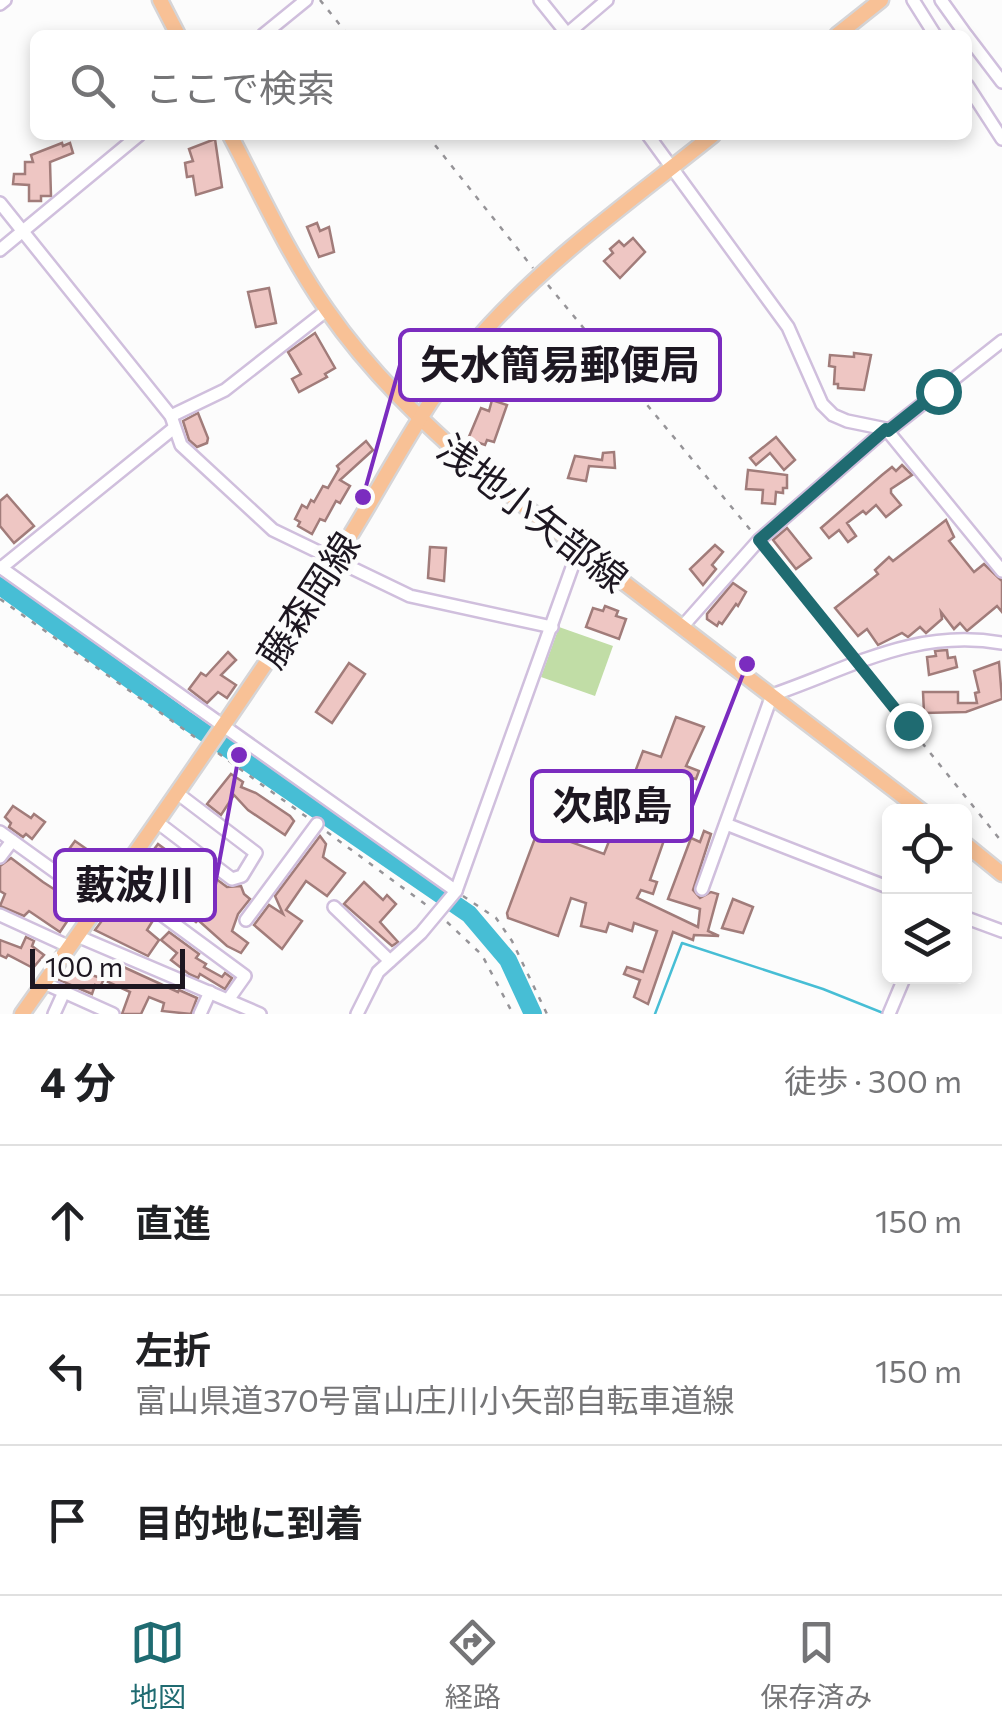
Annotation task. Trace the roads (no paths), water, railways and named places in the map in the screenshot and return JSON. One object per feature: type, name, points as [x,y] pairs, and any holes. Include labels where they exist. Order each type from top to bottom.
[{"type":"main road","points":[[160,0],[175,30]]},
{"type":"main road","points":[[844,30],[882,0]]},
{"type":"main road","name":"浅地小矢部線","points":[[233,140],[327,310],[376,374],[419,419],[480,472],[913,804]]},
{"type":"main road","name":"藤森岡線","points":[[22,1014],[334,561],[452,369],[540,276],[707,140]]},
{"type":"main road","points":[[972,850],[1002,874]]},
{"type":"street","points":[[268,30],[306,0]]},
{"type":"street","points":[[540,0],[565,30]]},
{"type":"street","points":[[573,30],[607,0]]},
{"type":"street","points":[[912,0],[932,30]]},
{"type":"street","points":[[941,0],[963,30]]},
{"type":"street","points":[[972,43],[1002,82]]},
{"type":"street","points":[[972,93],[1002,140]]},
{"type":"street","points":[[0,250],[133,140]]},
{"type":"street","points":[[652,140],[788,327],[822,404],[847,421],[887,430],[1002,571]]},
{"type":"street","points":[[0,203],[172,422],[180,444],[273,530],[410,596],[552,627]]},
{"type":"street","points":[[327,310],[225,390],[172,422],[1,567],[456,890]]},
{"type":"street","points":[[682,627],[759,540],[887,430],[1002,340]]},
{"type":"street","points":[[357,1014],[367,988],[456,890],[579,548]]},
{"type":"street","points":[[702,889],[772,695],[884,651],[935,640],[975,638],[1002,643]]},
{"type":"street","points":[[157,822],[232,879],[242,876],[256,854],[177,794]]},
{"type":"street","points":[[246,920],[317,824]]},
{"type":"street","points":[[726,824],[882,885]]},
{"type":"street","points":[[0,832],[100,904]]},
{"type":"street","points":[[0,857],[12,841]]},
{"type":"street","points":[[116,882],[246,976],[228,1000]]},
{"type":"street","points":[[334,907],[390,961]]},
{"type":"street","points":[[0,915],[260,1014]]},
{"type":"street","points":[[972,920],[1002,931]]},
{"type":"street","points":[[44,983],[113,1014]]},
{"type":"street","points":[[889,1014],[902,984]]},
{"type":"street","points":[[54,1014],[64,992]]},
{"type":"street","points":[[200,1014],[210,992]]},
{"type":"waterway","points":[[0,586],[186,720],[469,914],[508,960],[533,1014]]},
{"type":"waterway","points":[[655,1014],[682,943],[883,1013]]},
{"type":"place","name":"矢水簡易郵便局","points":[[363,497]]},
{"type":"place","name":"次郎島","points":[[747,664]]},
{"type":"place","name":"藪波川","points":[[239,755]]}]
